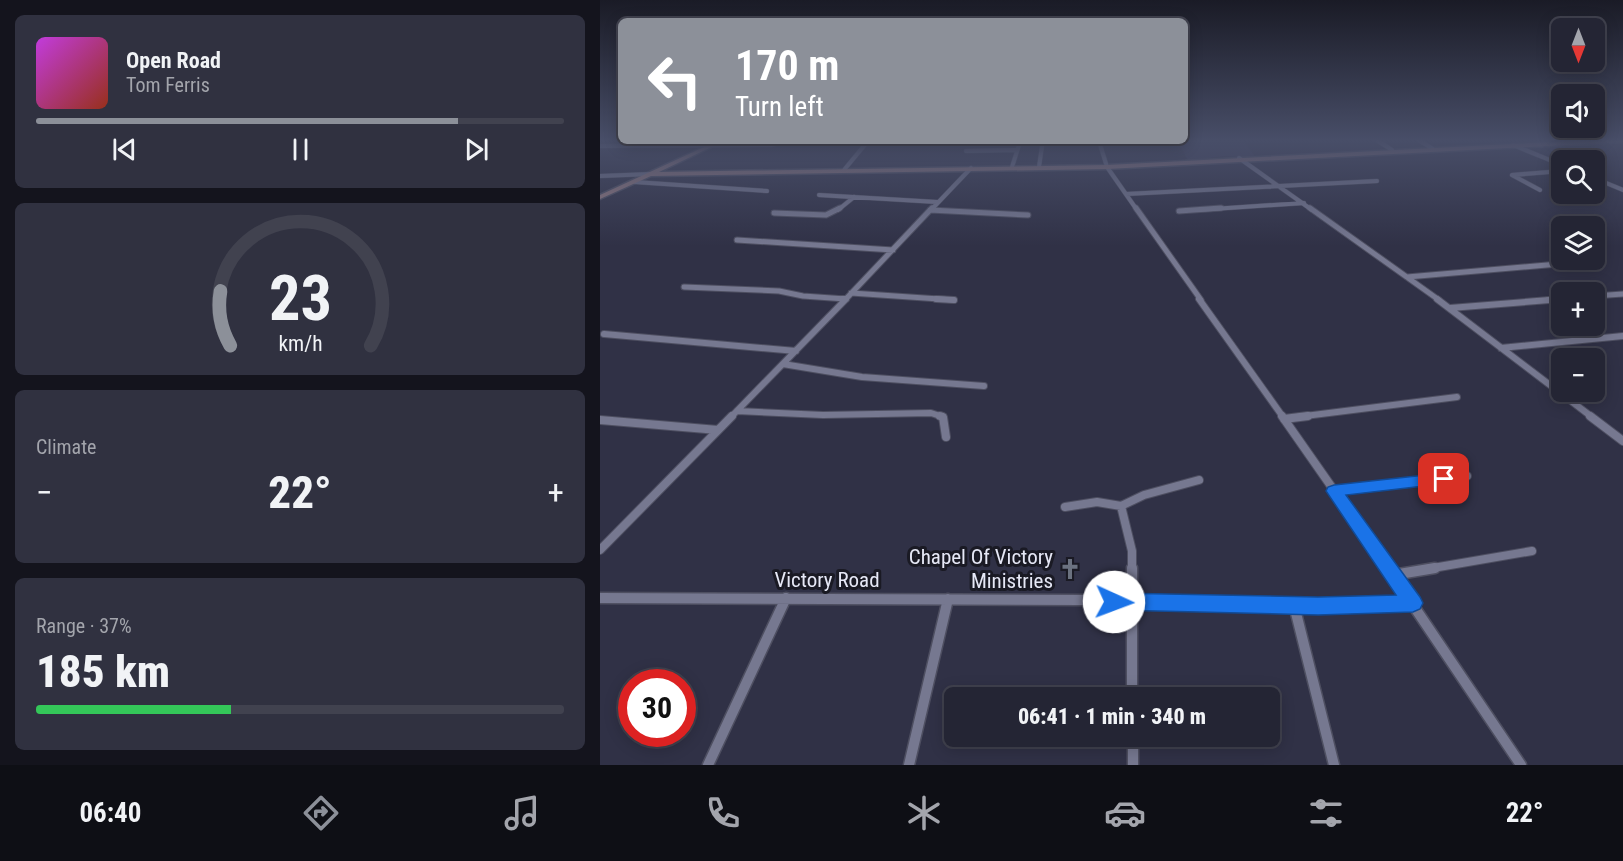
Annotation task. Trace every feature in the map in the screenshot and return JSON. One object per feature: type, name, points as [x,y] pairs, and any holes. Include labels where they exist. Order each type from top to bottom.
[{"type":"street","points":[[600,176],[633,175]]},
{"type":"street","points":[[600,197],[650,175]]},
{"type":"street","points":[[600,550],[796,351],[964,175]]},
{"type":"street","points":[[1113,175],[1413,603],[1521,765]]},
{"type":"street","points":[[1264,175],[1449,308],[1623,441]]},
{"type":"street","points":[[1516,175],[1512,175],[1540,190]]},
{"type":"street","points":[[1126,194],[1377,181]]},
{"type":"street","points":[[635,182],[767,191]]},
{"type":"street","points":[[1605,183],[1623,190]]},
{"type":"street","points":[[1610,185],[1623,184]]},
{"type":"street","points":[[819,195],[937,202]]},
{"type":"street","points":[[774,213],[826,215],[834,213],[854,197]]},
{"type":"street","points":[[1179,211],[1304,203]]},
{"type":"street","points":[[930,210],[1028,215]]},
{"type":"street","points":[[737,240],[893,250]]},
{"type":"street","points":[[1407,277],[1551,265]]},
{"type":"street","points":[[684,287],[779,291],[803,296],[846,299]]},
{"type":"street","points":[[851,293],[954,300]]},
{"type":"street","points":[[1605,295],[1623,294]]},
{"type":"street","points":[[1449,308],[1551,300]]},
{"type":"street","points":[[604,334],[796,351]]},
{"type":"street","points":[[1501,348],[1623,336]]},
{"type":"street","points":[[783,364],[862,376],[984,386]]},
{"type":"street","points":[[1284,419],[1457,397]]},
{"type":"street","points":[[737,411],[823,416],[931,413],[943,417],[946,437]]},
{"type":"street","points":[[600,420],[718,430]]},
{"type":"street","points":[[1334,491],[1467,476]]},
{"type":"street","points":[[1065,507],[1097,502],[1121,506],[1144,495],[1199,480]]},
{"type":"street","points":[[1121,506],[1132,551],[1132,687]]},
{"type":"street","points":[[1393,575],[1532,551]]},
{"type":"street","name":"Victory Road","points":[[600,598],[1081,600],[1294,606],[1413,603]]},
{"type":"street","points":[[708,765],[786,598]]},
{"type":"street","points":[[909,765],[948,599]]},
{"type":"street","points":[[1294,606],[1334,765]]},
{"type":"street","points":[[1133,747],[1133,765]]},
{"type":"place","name":"Chapel Of Victory Ministries","points":[[1070,569]]},
{"type":"route","points":[[1114,602],[1318,606],[1413,603],[1334,491],[1444,479]]}]
